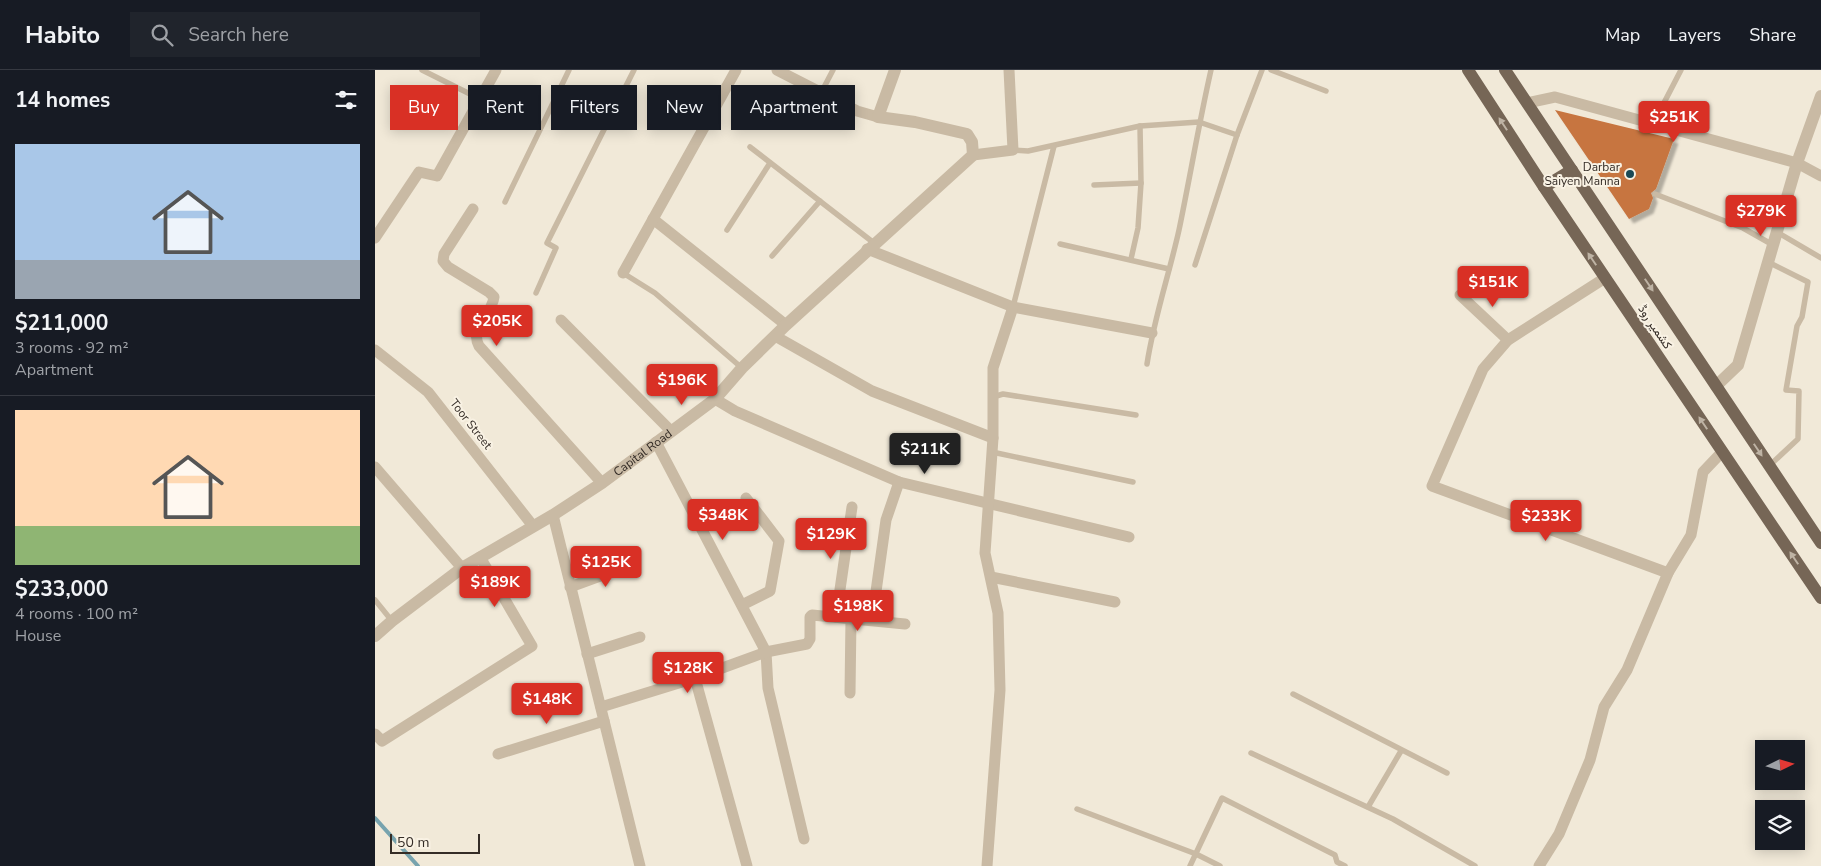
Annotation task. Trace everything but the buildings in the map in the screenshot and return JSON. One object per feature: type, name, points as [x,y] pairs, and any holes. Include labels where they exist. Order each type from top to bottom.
[{"type":"main road","name":"کشمیر روڈ","points":[[1468,70],[1544,187],[1821,598]]},
{"type":"main road","name":"کشمیر روڈ","points":[[1505,70],[1821,543]]},
{"type":"main road","points":[[1544,187],[1572,170]]},
{"type":"street","points":[[488,85],[496,70]]},
{"type":"street","points":[[623,272],[736,70]]},
{"type":"street","points":[[777,70],[806,85]]},
{"type":"street","points":[[878,117],[895,70]]},
{"type":"street","points":[[855,110],[878,117],[915,122],[967,134],[972,142],[973,155],[1013,150],[1009,70]]},
{"type":"street","points":[[1715,386],[1739,364],[1797,163],[1821,96]]},
{"type":"street","points":[[1527,103],[1555,97],[1797,163],[1821,176]]},
{"type":"street","points":[[375,238],[419,172],[437,176],[468,120]]},
{"type":"street","name":"Capital Road","points":[[375,636],[461,568],[553,515],[602,483],[715,399],[742,368],[786,325],[973,155]]},
{"type":"street","points":[[473,209],[444,254],[443,261],[448,267],[494,297],[493,303],[476,332],[475,340],[602,483]]},
{"type":"street","points":[[653,220],[786,325]]},
{"type":"street","points":[[871,246],[1013,307],[1152,333]]},
{"type":"street","points":[[1605,278],[1508,340],[1483,369],[1432,486],[1669,573]]},
{"type":"street","points":[[1460,295],[1508,340]]},
{"type":"street","points":[[987,866],[1000,690],[998,613],[985,553],[993,438],[993,368],[1013,307]]},
{"type":"street","points":[[561,320],[671,431]]},
{"type":"street","points":[[775,336],[871,391],[993,438]]},
{"type":"street","name":"Toor Street","points":[[375,350],[428,392],[533,526]]},
{"type":"street","points":[[715,399],[735,411],[899,482],[1129,537]]},
{"type":"street","points":[[656,442],[766,652],[768,688],[804,839]]},
{"type":"street","points":[[1539,866],[1559,834],[1590,760],[1604,707],[1627,670],[1669,573],[1691,535],[1703,472],[1722,452]]},
{"type":"street","points":[[375,467],[461,568]]},
{"type":"street","points":[[872,620],[886,520],[899,482]]},
{"type":"street","points":[[742,605],[770,591],[779,541],[746,498]]},
{"type":"street","points":[[836,617],[852,507]]},
{"type":"street","points":[[553,515],[640,866]]},
{"type":"street","points":[[375,734],[382,741],[532,646],[480,557]]},
{"type":"street","points":[[571,587],[633,564]]},
{"type":"street","points":[[991,577],[1115,602]]},
{"type":"street","points":[[601,707],[695,678],[766,652],[807,644],[810,639],[810,617],[812,615],[905,624]]},
{"type":"street","points":[[850,692],[851,618]]},
{"type":"street","points":[[587,654],[639,637]]},
{"type":"street","points":[[695,678],[747,866]]},
{"type":"street","points":[[498,754],[604,720]]},
{"type":"lane","points":[[422,70],[468,93]]},
{"type":"lane","points":[[505,202],[569,70]]},
{"type":"lane","points":[[535,293],[556,248],[547,243],[634,70]]},
{"type":"lane","points":[[825,85],[833,70]]},
{"type":"lane","points":[[1147,364],[1152,333],[1178,232],[1211,70]]},
{"type":"lane","points":[[1195,265],[1237,135],[1263,70]]},
{"type":"lane","points":[[1271,70],[1327,91]]},
{"type":"lane","points":[[1653,124],[1681,70]]},
{"type":"lane","points":[[1013,150],[1028,151],[1140,126],[1199,122],[1237,135]]},
{"type":"lane","points":[[1131,260],[1138,228],[1141,183],[1140,126]]},
{"type":"lane","points":[[1013,307],[1054,146]]},
{"type":"lane","points":[[750,147],[820,201],[871,246]]},
{"type":"lane","points":[[727,230],[770,163]]},
{"type":"lane","points":[[1094,185],[1141,183]]},
{"type":"lane","points":[[1655,194],[1743,228],[1773,245]]},
{"type":"lane","points":[[772,256],[820,201]]},
{"type":"lane","points":[[1777,232],[1821,258]]},
{"type":"lane","points":[[1060,244],[1169,268]]},
{"type":"lane","points":[[1768,262],[1808,282],[1802,317],[1797,326],[1786,390],[1799,391],[1798,439],[1769,466]]},
{"type":"lane","points":[[623,272],[655,293],[742,368]]},
{"type":"lane","points":[[993,397],[1003,394],[1136,415]]},
{"type":"lane","points":[[992,452],[1133,482]]},
{"type":"lane","points":[[375,600],[392,621]]},
{"type":"lane","points":[[1293,694],[1447,773]]},
{"type":"lane","points":[[1368,807],[1401,751]]},
{"type":"lane","points":[[1251,753],[1393,819],[1475,866]]},
{"type":"lane","points":[[1190,866],[1222,798],[1335,855],[1337,862],[1345,866]]},
{"type":"lane","points":[[1077,809],[1196,854],[1221,866]]},
{"type":"waterway","points":[[375,818],[418,866]]},
{"type":"place","name":"Darbar Saiyen Manna","points":[[1630,174]]}]
